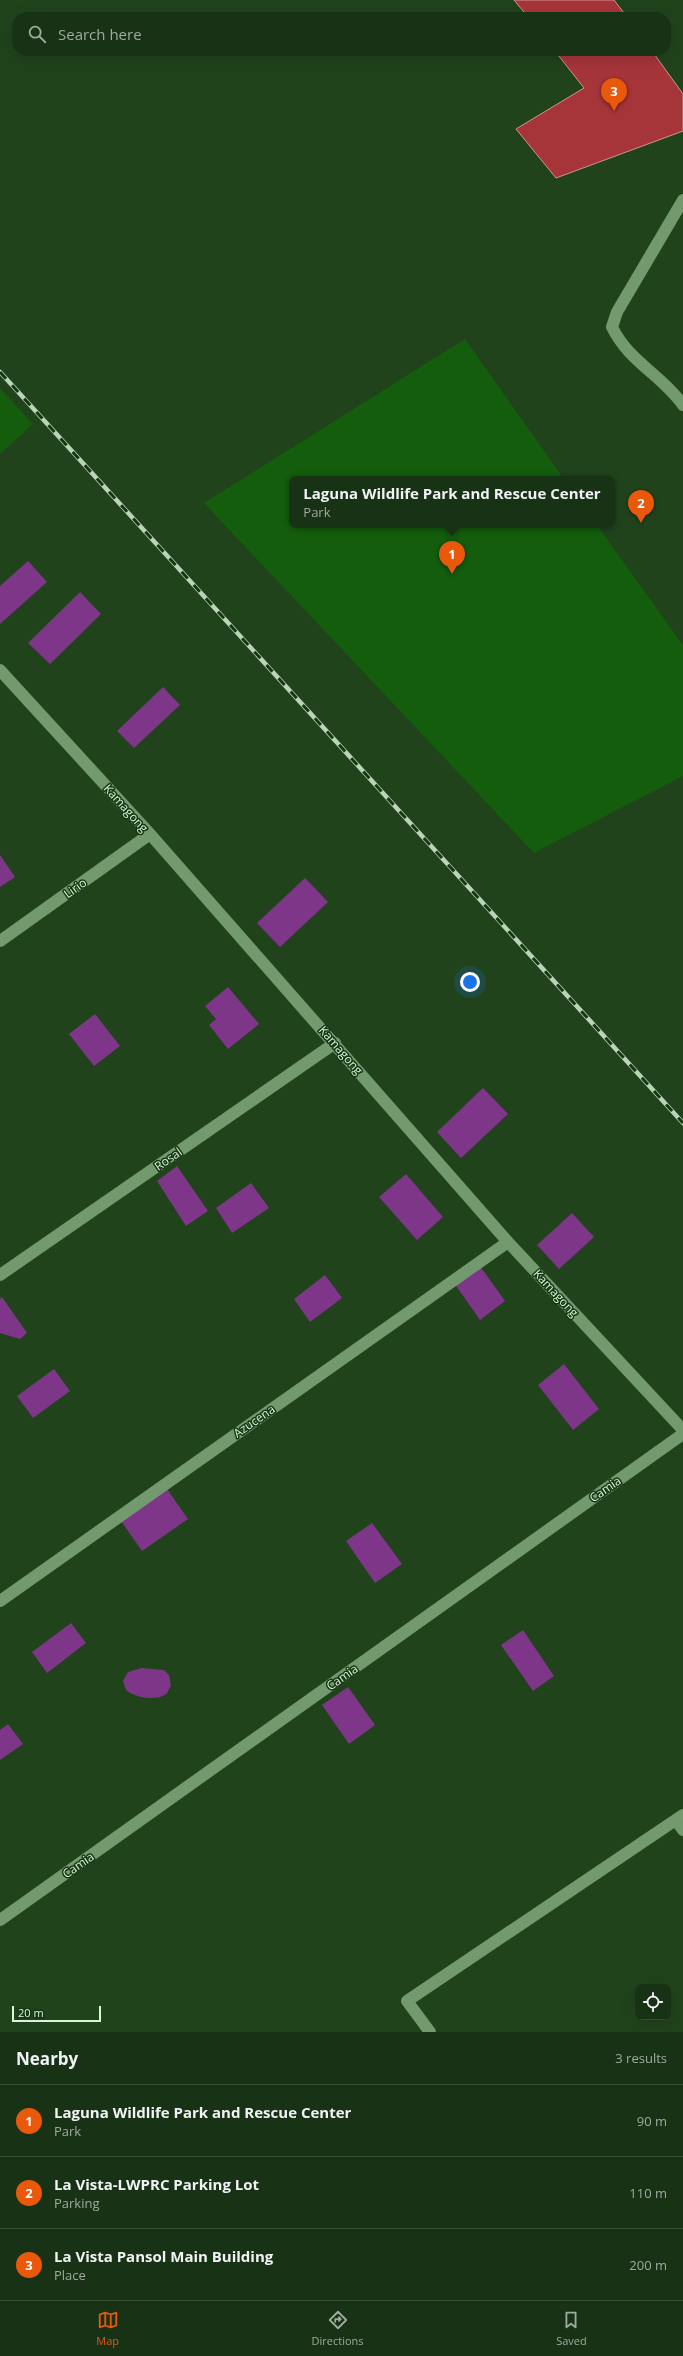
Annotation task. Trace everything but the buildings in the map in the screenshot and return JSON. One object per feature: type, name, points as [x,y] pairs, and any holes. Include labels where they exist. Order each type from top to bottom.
[{"type":"street","points":[[683,200],[617,312],[612,327],[620,343],[633,358],[683,405]]},
{"type":"street","name":"Kamagong","points":[[0,670],[150,834],[335,1043],[508,1242],[683,1430]]},
{"type":"street","name":"Lirio","points":[[0,941],[150,834]]},
{"type":"street","name":"Rosal","points":[[0,1275],[335,1043]]},
{"type":"street","name":"Azucena","points":[[0,1601],[508,1242]]},
{"type":"street","name":"Camia","points":[[0,1920],[683,1434]]},
{"type":"street","points":[[430,2032],[407,2001],[679,1817],[683,1830]]},
{"type":"green space","points":[[465,339],[562,476],[289,476],[289,528],[599,528],[683,645],[683,776],[534,853],[204,503]]},
{"type":"green space","points":[[0,388],[33,424],[0,454]]},
{"type":"shaded area","points":[[28,561],[47,582],[0,624],[0,586]]},
{"type":"shaded area","points":[[80,592],[101,614],[50,664],[28,643]]},
{"type":"shaded area","points":[[163,687],[180,705],[134,748],[117,731]]},
{"type":"shaded area","points":[[0,855],[15,877],[0,887]]},
{"type":"shaded area","points":[[305,878],[328,902],[280,947],[257,923]]},
{"type":"shaded area","points":[[228,987],[259,1024],[228,1049],[209,1025],[216,1019],[205,1006]]},
{"type":"shaded area","points":[[95,1014],[120,1046],[94,1066],[69,1034]]},
{"type":"shaded area","points":[[483,1088],[508,1114],[461,1158],[437,1132]]},
{"type":"shaded area","points":[[177,1166],[208,1211],[186,1226],[157,1181]]},
{"type":"shaded area","points":[[406,1174],[443,1217],[417,1240],[379,1197]]},
{"type":"shaded area","points":[[251,1183],[269,1208],[232,1233],[216,1208]]},
{"type":"shaded area","points":[[572,1213],[594,1237],[559,1269],[537,1245]]},
{"type":"shaded area","points":[[477,1262],[505,1301],[480,1320],[452,1280]]},
{"type":"shaded area","points":[[325,1275],[342,1298],[310,1322],[294,1299]]},
{"type":"shaded area","points":[[2,1297],[27,1333],[20,1339],[0,1333],[0,1299]]},
{"type":"shaded area","points":[[564,1364],[599,1409],[573,1430],[538,1385]]},
{"type":"shaded area","points":[[54,1369],[70,1391],[33,1418],[17,1396]]},
{"type":"shaded area","points":[[167,1489],[188,1519],[142,1551],[121,1521]]},
{"type":"shaded area","points":[[372,1523],[402,1564],[375,1583],[346,1541]]},
{"type":"shaded area","points":[[71,1623],[86,1643],[47,1673],[32,1652]]},
{"type":"shaded area","points":[[523,1630],[554,1676],[533,1691],[501,1645]]},
{"type":"shaded area","points":[[142,1668],[164,1670],[169,1675],[171,1686],[166,1694],[157,1698],[145,1698],[134,1695],[126,1690],[123,1681],[128,1672]]},
{"type":"shaded area","points":[[348,1687],[375,1725],[349,1744],[322,1705]]},
{"type":"shaded area","points":[[8,1724],[23,1744],[0,1760],[0,1730]]},
{"type":"railway","points":[[0,372],[683,1123]]},
{"type":"place","name":"La Vista Pansol Main Building","points":[[614,111]]},
{"type":"place","name":"La Vista-LWPRC Parking Lot","points":[[641,523]]},
{"type":"place","name":"Laguna Wildlife Park and Rescue Center","points":[[452,574]]}]
